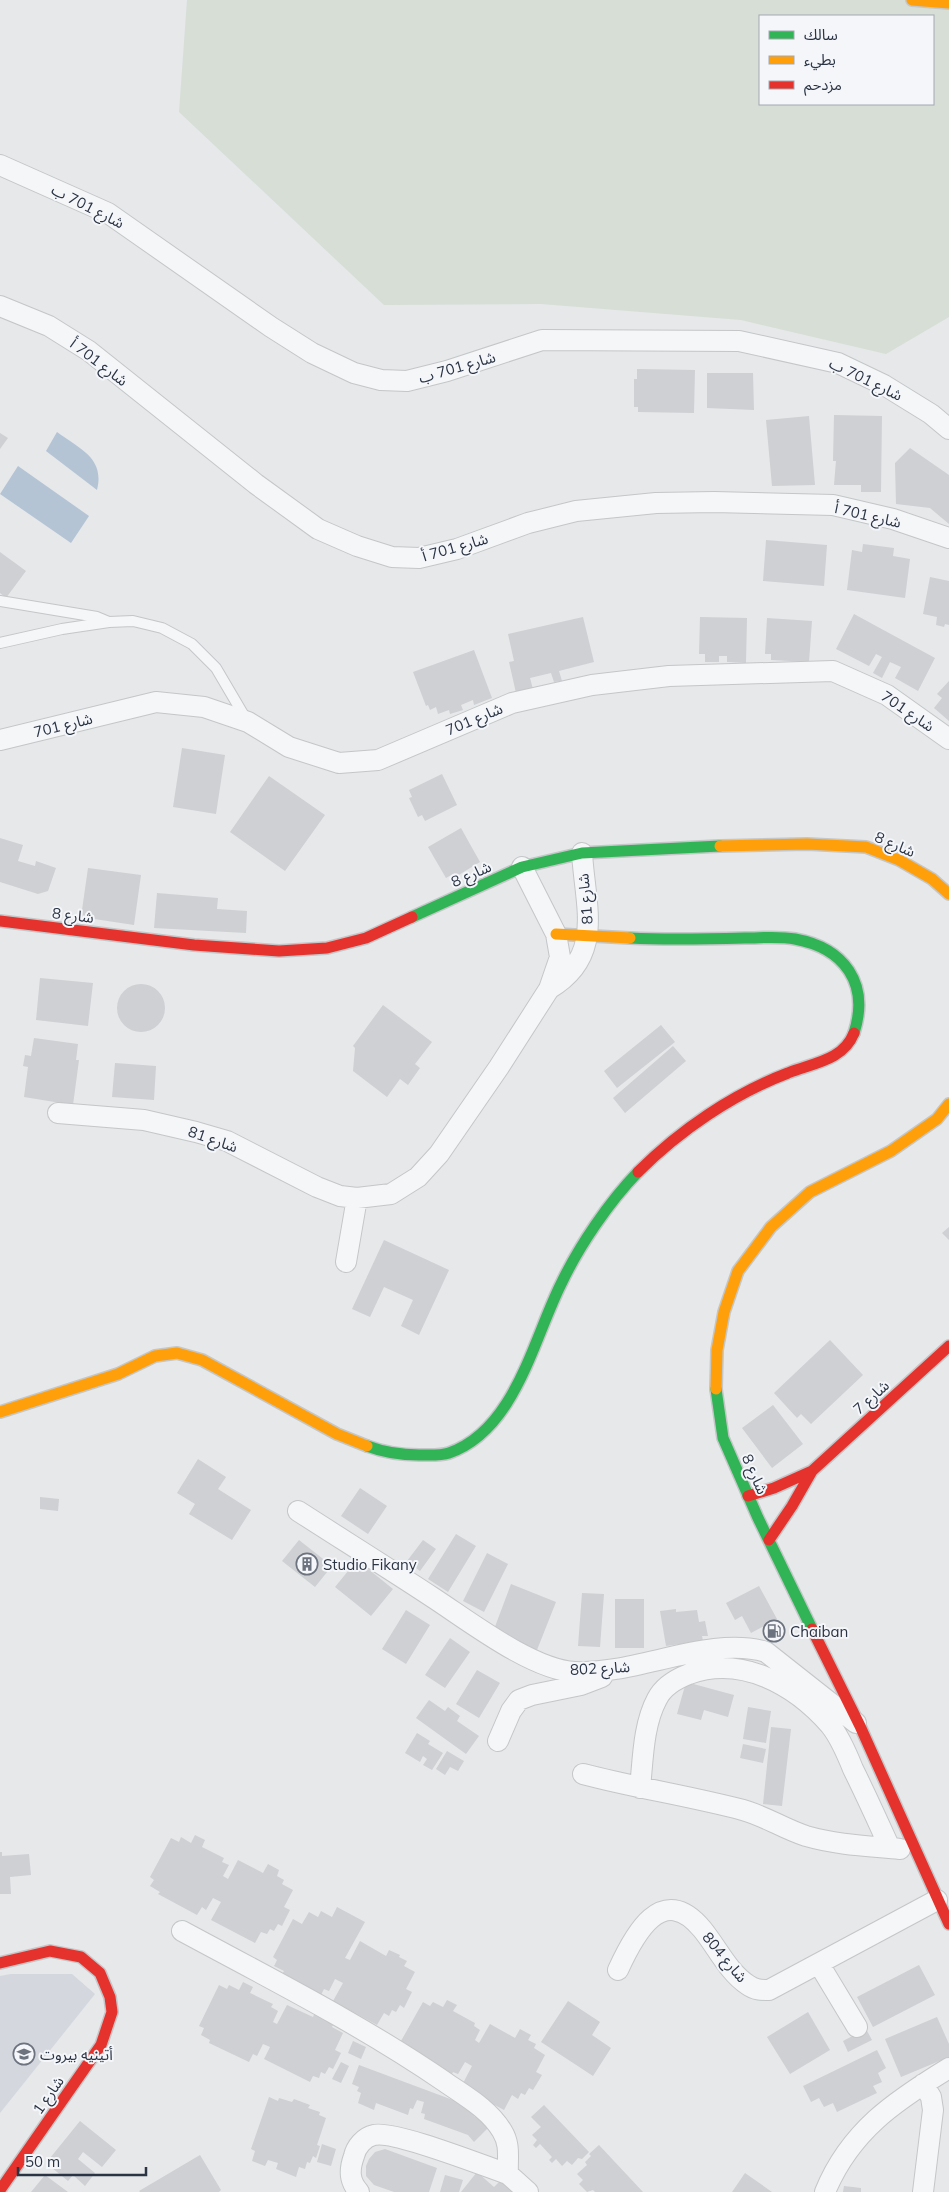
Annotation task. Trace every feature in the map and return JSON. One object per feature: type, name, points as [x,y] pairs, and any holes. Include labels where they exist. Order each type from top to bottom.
[{"type":"main road","points":[[912,0],[949,3]]},
{"type":"main road","name":"شارع 8","points":[[0,921],[194,945],[279,951],[327,948],[366,938],[522,868],[582,853],[742,845],[807,844],[866,847],[899,860],[932,879],[949,894]]},
{"type":"main road","points":[[0,1412],[110,1377],[158,1356],[175,1353],[187,1354],[202,1360],[344,1439],[383,1452],[414,1456],[447,1453],[473,1441],[502,1410],[535,1345],[561,1283],[635,1174],[652,1158],[692,1128],[747,1093],[780,1076],[834,1057],[847,1046],[855,1033],[859,1000],[854,976],[830,950],[811,941],[792,938],[728,940],[588,937],[556,934]]},
{"type":"main road","name":"شارع 8","points":[[949,1104],[937,1119],[891,1151],[810,1192],[772,1227],[738,1271],[724,1312],[717,1350],[716,1392],[723,1438],[748,1496],[860,1726],[949,1924]]},
{"type":"main road","name":"شارع 7","points":[[812,1471],[949,1346]]},
{"type":"main road","points":[[748,1496],[774,1488],[812,1471]]},
{"type":"main road","points":[[769,1540],[792,1506],[812,1471]]},
{"type":"main road","name":"شارع 1","points":[[0,1964],[50,1952],[81,1958],[100,1972],[110,1997],[112,2012],[101,2045],[0,2190]]},
{"type":"street","name":"شارع 701 ب","points":[[0,165],[108,213],[271,327],[312,353],[354,373],[381,380],[407,381],[447,371],[542,340],[739,341],[838,362],[884,385],[931,414],[949,429]]},
{"type":"street","name":"شارع 701 أ","points":[[0,306],[49,326],[89,351],[256,484],[318,529],[357,546],[392,557],[419,558],[458,549],[528,523],[576,511],[656,503],[714,502],[833,506],[893,518],[949,538]]},
{"type":"street","name":"شارع 701","points":[[0,740],[156,702],[204,707],[248,722],[290,747],[339,763],[378,760],[512,703],[592,685],[670,676],[833,671],[887,695],[949,740]]},
{"type":"street","name":"شارع 81","points":[[549,988],[563,980],[574,969],[584,952],[588,937],[588,914],[582,853]]},
{"type":"street","name":"شارع 81","points":[[58,1113],[144,1120],[196,1132],[227,1141],[317,1187],[340,1196],[358,1198],[391,1194],[418,1177],[439,1154],[500,1067],[549,988],[560,957],[556,934],[522,868]]},
{"type":"street","points":[[346,1262],[358,1198]]},
{"type":"street","name":"شارع 802","points":[[298,1511],[461,1616],[529,1657],[553,1668],[575,1672],[617,1670],[698,1652],[750,1648],[766,1652],[860,1726]]},
{"type":"street","points":[[640,1788],[648,1722],[657,1698],[667,1686],[680,1678],[698,1671],[741,1668],[773,1680],[810,1706],[831,1726],[890,1848]]},
{"type":"street","points":[[498,1741],[511,1711],[520,1700],[532,1695],[581,1685],[617,1670]]},
{"type":"street","points":[[583,1774],[743,1810],[767,1818],[806,1836],[836,1843],[915,1850]]},
{"type":"street","name":"شارع 804","points":[[618,1970],[642,1926],[655,1915],[666,1910],[678,1910],[687,1915],[701,1928],[737,1976],[748,1986],[759,1990],[769,1990],[778,1987],[937,1900]]},
{"type":"street","points":[[182,1931],[327,2010],[427,2070],[482,2108],[496,2121],[509,2146],[508,2174]]},
{"type":"street","points":[[820,1964],[857,2027]]},
{"type":"street","points":[[826,2192],[841,2159],[855,2140],[887,2109],[949,2068]]},
{"type":"street","points":[[923,2084],[931,2097],[933,2110],[923,2192]]},
{"type":"street","points":[[359,2192],[352,2183],[350,2174],[353,2157],[356,2148],[366,2138],[376,2134],[398,2137],[508,2174],[528,2192]]},
{"type":"lane","points":[[0,601],[97,617],[109,622]]},
{"type":"lane","points":[[0,643],[62,628],[109,622],[133,620],[162,628],[192,644],[216,668],[248,722]]},
{"type":"shaded area","points":[[187,0],[949,0],[949,317],[886,354],[741,320],[541,304],[384,305],[179,112]]},
{"type":"shaded area","name":"أتينيه بيروت","points":[[11,1974],[72,1974],[95,1994],[0,2113],[0,1976]]},
{"type":"water","points":[[57,432],[82,449],[94,462],[99,479],[97,490],[46,451]]},
{"type":"water","points":[[18,466],[89,516],[71,543],[0,494]]},
{"type":"building","points":[[637,369],[695,370],[694,413],[638,412],[638,407],[634,407],[634,379],[637,379]]},
{"type":"building","points":[[707,373],[753,373],[754,410],[707,408]]},
{"type":"building","points":[[834,415],[882,416],[881,492],[861,492],[861,485],[834,485],[836,461],[833,461]]},
{"type":"building","points":[[809,416],[815,485],[772,486],[766,420]]},
{"type":"building","points":[[0,433],[8,438],[0,449]]},
{"type":"building","points":[[910,448],[949,475],[949,524],[930,508],[896,504],[895,463]]},
{"type":"building","points":[[766,540],[827,545],[824,586],[763,581]]},
{"type":"building","points":[[863,544],[894,548],[893,556],[910,559],[905,598],[847,590],[852,550],[862,552]]},
{"type":"building","points":[[0,552],[26,571],[6,598],[0,593]]},
{"type":"building","points":[[930,577],[949,581],[949,625],[945,624],[944,627],[936,625],[937,617],[923,614]]},
{"type":"building","points":[[854,614],[935,658],[918,691],[895,678],[901,667],[890,662],[882,678],[873,673],[882,657],[876,654],[869,666],[836,649]]},
{"type":"building","points":[[583,617],[594,662],[559,671],[562,681],[554,682],[551,673],[530,678],[533,689],[516,693],[509,662],[514,661],[508,634]]},
{"type":"building","points":[[700,617],[747,618],[746,663],[727,662],[727,656],[719,656],[719,662],[705,662],[705,654],[699,654]]},
{"type":"building","points":[[767,618],[812,621],[809,662],[771,660],[771,654],[765,654]]},
{"type":"building","points":[[474,650],[492,698],[474,705],[473,700],[461,705],[463,710],[450,714],[449,710],[438,714],[436,707],[430,710],[428,705],[426,706],[413,672]]},
{"type":"building","points":[[949,681],[949,721],[934,708],[942,698],[937,694]]},
{"type":"building","points":[[182,748],[225,755],[216,814],[173,807]]},
{"type":"building","points":[[442,774],[457,805],[425,821],[422,815],[418,817],[409,798],[412,797],[409,790]]},
{"type":"building","points":[[269,776],[325,815],[285,871],[230,832]]},
{"type":"building","points":[[461,828],[480,862],[457,876],[455,873],[446,878],[428,847]]},
{"type":"building","points":[[0,838],[23,845],[18,861],[35,866],[36,861],[56,868],[48,891],[38,894],[0,882]]},
{"type":"building","points":[[88,868],[141,875],[134,925],[81,917]]},
{"type":"building","points":[[157,893],[218,898],[217,909],[247,911],[246,933],[154,928]]},
{"type":"building","points":[[40,978],[93,983],[88,1026],[36,1020]]},
{"type":"building","points":[[141,984],[150,986],[158,991],[163,999],[165,1008],[163,1017],[158,1025],[150,1030],[141,1032],[132,1030],[124,1025],[119,1017],[117,1008],[119,999],[124,991],[132,986]]},
{"type":"building","points":[[383,1005],[432,1042],[415,1064],[420,1068],[408,1085],[400,1079],[387,1097],[353,1071],[355,1048],[353,1046]]},
{"type":"building","points":[[661,1025],[675,1042],[617,1088],[604,1071]]},
{"type":"building","points":[[34,1038],[78,1044],[76,1060],[79,1060],[73,1105],[24,1097],[28,1067],[23,1066],[25,1055],[31,1056]]},
{"type":"building","points":[[673,1046],[686,1061],[625,1113],[613,1098]]},
{"type":"building","points":[[115,1063],[156,1066],[154,1100],[112,1097]]},
{"type":"building","points":[[949,1227],[949,1240],[942,1233]]},
{"type":"building","points":[[384,1240],[449,1270],[419,1335],[401,1326],[413,1300],[384,1287],[370,1317],[352,1309]]},
{"type":"building","points":[[830,1340],[863,1375],[811,1424],[801,1414],[797,1418],[774,1393]]},
{"type":"building","points":[[773,1405],[803,1444],[772,1468],[742,1428]]},
{"type":"building","points":[[198,1459],[226,1477],[218,1489],[251,1510],[232,1540],[189,1514],[195,1504],[177,1493]]},
{"type":"building","points":[[360,1488],[387,1506],[368,1534],[341,1516]]},
{"type":"building","points":[[40,1497],[59,1499],[58,1511],[40,1509]]},
{"type":"building","points":[[456,1534],[476,1546],[448,1592],[428,1579]]},
{"type":"building","name":"Studio Fikany","points":[[299,1540],[332,1566],[315,1587],[282,1561]]},
{"type":"building","points":[[423,1540],[436,1549],[420,1571],[407,1561]]},
{"type":"building","points":[[487,1553],[508,1564],[484,1612],[463,1601]]},
{"type":"building","points":[[357,1560],[393,1589],[371,1616],[335,1587]]},
{"type":"building","points":[[511,1584],[556,1602],[537,1650],[493,1632]]},
{"type":"building","points":[[759,1586],[777,1619],[751,1633],[742,1616],[735,1620],[726,1603]]},
{"type":"building","points":[[582,1593],[604,1594],[600,1647],[578,1646]]},
{"type":"building","points":[[615,1599],[644,1599],[644,1648],[615,1648]]},
{"type":"building","points":[[676,1609],[676,1612],[697,1610],[699,1622],[705,1621],[708,1636],[702,1636],[703,1641],[666,1646],[660,1611]]},
{"type":"building","points":[[406,1610],[430,1625],[406,1664],[382,1649]]},
{"type":"building","points":[[450,1638],[470,1652],[445,1688],[425,1675]]},
{"type":"building","points":[[477,1670],[500,1683],[479,1718],[456,1704]]},
{"type":"building","points":[[686,1682],[734,1695],[728,1717],[704,1710],[701,1720],[677,1714]]},
{"type":"building","points":[[429,1700],[445,1711],[448,1707],[460,1716],[457,1721],[479,1736],[466,1754],[416,1718]]},
{"type":"building","points":[[748,1707],[771,1711],[766,1743],[743,1739]]},
{"type":"building","points":[[771,1727],[791,1729],[782,1806],[763,1804]]},
{"type":"building","points":[[417,1733],[430,1741],[428,1744],[443,1753],[432,1770],[423,1765],[427,1759],[423,1756],[420,1762],[405,1753]]},
{"type":"building","points":[[743,1744],[766,1749],[763,1763],[740,1758]]},
{"type":"building","points":[[447,1751],[464,1761],[458,1771],[450,1767],[445,1775],[436,1769]]},
{"type":"building","points":[[195,1835],[205,1840],[202,1847],[224,1858],[222,1862],[229,1865],[223,1876],[228,1879],[238,1860],[263,1873],[268,1864],[279,1870],[277,1876],[284,1880],[282,1884],[293,1890],[284,1907],[290,1910],[282,1926],[278,1924],[274,1931],[270,1929],[267,1934],[261,1932],[255,1943],[211,1920],[221,1902],[213,1898],[206,1910],[202,1907],[197,1915],[158,1894],[160,1892],[150,1886],[154,1880],[150,1877],[171,1838],[179,1842],[181,1837],[191,1843]]},
{"type":"building","points":[[0,1852],[2,1852],[2,1856],[29,1854],[31,1875],[10,1877],[11,1894],[0,1894]]},
{"type":"building","points":[[337,1907],[365,1922],[345,1958],[350,1960],[360,1941],[386,1956],[389,1950],[400,1955],[399,1957],[407,1961],[404,1966],[415,1972],[406,1989],[412,1992],[404,2008],[400,2005],[396,2012],[392,2010],[389,2016],[384,2013],[377,2025],[333,2001],[343,1983],[335,1979],[329,1991],[324,1989],[320,1997],[281,1976],[284,1971],[274,1966],[277,1960],[273,1957],[293,1919],[302,1924],[309,1912],[318,1917],[321,1911],[332,1917]]},
{"type":"building","points":[[919,1965],[935,1995],[873,2027],[857,1997]]},
{"type":"building","points":[[243,1982],[253,1987],[250,1993],[273,2004],[271,2007],[278,2011],[273,2022],[277,2024],[287,2005],[313,2017],[317,2008],[334,2023],[332,2027],[343,2033],[335,2050],[341,2053],[333,2069],[329,2067],[325,2074],[321,2072],[319,2078],[313,2076],[310,2082],[264,2059],[270,2047],[263,2044],[257,2056],[253,2054],[249,2062],[209,2043],[210,2040],[201,2035],[204,2028],[199,2026],[219,1985],[227,1989],[229,1985],[239,1990]]},
{"type":"building","points":[[447,2000],[457,2005],[453,2011],[475,2023],[474,2026],[480,2030],[475,2040],[479,2043],[490,2024],[515,2038],[520,2029],[531,2035],[528,2040],[536,2044],[534,2048],[545,2055],[536,2072],[542,2075],[533,2090],[529,2088],[525,2095],[521,2093],[518,2099],[512,2095],[504,2110],[461,2087],[472,2066],[465,2062],[458,2074],[453,2072],[449,2080],[402,2051],[406,2044],[401,2041],[423,2002],[430,2006],[433,2002],[443,2007]]},
{"type":"building","points":[[568,2001],[600,2022],[592,2035],[611,2048],[593,2076],[541,2042]]},
{"type":"building","points":[[808,2012],[830,2050],[790,2074],[767,2037]]},
{"type":"building","points":[[937,2017],[949,2044],[949,2057],[901,2077],[885,2039]]},
{"type":"building","points":[[866,2029],[872,2040],[848,2052],[843,2041]]},
{"type":"building","points":[[353,2041],[366,2047],[361,2059],[348,2053]]},
{"type":"building","points":[[877,2050],[886,2068],[878,2073],[882,2082],[873,2086],[877,2093],[837,2112],[833,2103],[824,2107],[819,2098],[811,2102],[803,2086]]},
{"type":"building","points":[[341,2062],[349,2066],[341,2083],[332,2079]]},
{"type":"building","points":[[359,2065],[477,2109],[474,2117],[480,2111],[493,2123],[474,2142],[468,2135],[424,2119],[425,2114],[421,2113],[424,2102],[417,2100],[413,2109],[410,2108],[408,2115],[376,2103],[374,2110],[358,2103],[361,2093],[357,2091],[359,2087],[352,2084]]},
{"type":"building","points":[[269,2097],[278,2101],[279,2098],[292,2102],[294,2099],[310,2105],[308,2108],[320,2112],[319,2115],[326,2118],[317,2145],[320,2146],[316,2158],[313,2156],[310,2163],[307,2162],[305,2169],[299,2167],[296,2177],[276,2169],[278,2163],[268,2160],[265,2166],[252,2161],[255,2151],[251,2149]]},
{"type":"building","points":[[544,2105],[589,2152],[582,2159],[578,2158],[572,2165],[567,2161],[562,2166],[556,2159],[552,2163],[549,2160],[552,2157],[540,2144],[536,2148],[533,2145],[537,2140],[532,2135],[541,2127],[531,2117]]},
{"type":"building","points":[[80,2121],[116,2150],[102,2167],[83,2152],[78,2159],[95,2173],[85,2186],[73,2175],[68,2181],[46,2163]]},
{"type":"building","points":[[322,2144],[336,2149],[331,2166],[317,2162]]},
{"type":"building","points":[[599,2145],[643,2192],[595,2192],[593,2190],[587,2192],[579,2184],[583,2180],[577,2174],[587,2165],[585,2162],[591,2156],[589,2154]]},
{"type":"building","points":[[385,2149],[437,2168],[429,2192],[394,2192],[374,2185],[366,2176],[366,2166],[375,2152]]},
{"type":"building","points":[[200,2155],[221,2190],[219,2192],[139,2191]]},
{"type":"building","points":[[477,2172],[494,2187],[503,2178],[518,2192],[461,2192]]},
{"type":"building","points":[[745,2173],[772,2192],[732,2192]]},
{"type":"building","points":[[45,2175],[68,2192],[31,2192]]},
{"type":"building","points":[[445,2175],[463,2180],[459,2192],[440,2192]]},
{"type":"building","points":[[844,2186],[861,2188],[861,2192],[843,2192]]},
{"type":"traffic: fast","points":[[412,917],[522,867],[582,853],[720,846]]},
{"type":"traffic: fast","points":[[630,938],[776,937],[795,939],[827,950],[849,971],[855,984],[858,998],[858,1015],[854,1033]]},
{"type":"traffic: fast","points":[[367,1446],[406,1454],[445,1454],[472,1441],[490,1425],[506,1404],[519,1381],[561,1284],[577,1255],[595,1225],[638,1172]]},
{"type":"traffic: fast","points":[[716,1389],[723,1438],[758,1518],[812,1629]]},
{"type":"traffic: slow","points":[[912,0],[949,3]]},
{"type":"traffic: slow","points":[[720,846],[807,844],[866,847],[899,860],[932,879],[949,894]]},
{"type":"traffic: slow","points":[[556,934],[630,938]]},
{"type":"traffic: slow","points":[[716,1389],[717,1350],[724,1312],[738,1271],[771,1227],[810,1192],[891,1151],[937,1119],[949,1104]]},
{"type":"traffic: slow","points":[[0,1412],[118,1374],[155,1356],[177,1353],[202,1360],[337,1434],[367,1446]]},
{"type":"traffic: jam","points":[[0,921],[194,945],[279,951],[327,948],[366,938],[412,917]]},
{"type":"traffic: jam","points":[[638,1172],[671,1142],[727,1102],[788,1073],[826,1060],[842,1050],[854,1033]]},
{"type":"traffic: jam","points":[[769,1540],[792,1506],[812,1471],[949,1346]]},
{"type":"traffic: jam","points":[[748,1496],[774,1488],[812,1471]]},
{"type":"traffic: jam","points":[[812,1629],[860,1726],[949,1924]]},
{"type":"traffic: jam","points":[[0,1963],[50,1951],[81,1957],[100,1973],[110,1997],[112,2012],[101,2045],[0,2190]]},
{"type":"place","name":"Studio Fikany","points":[[307,1564]]},
{"type":"place","name":"Chaiban","points":[[774,1631]]},
{"type":"place","name":"أتينيه بيروت","points":[[24,2054]]}]
